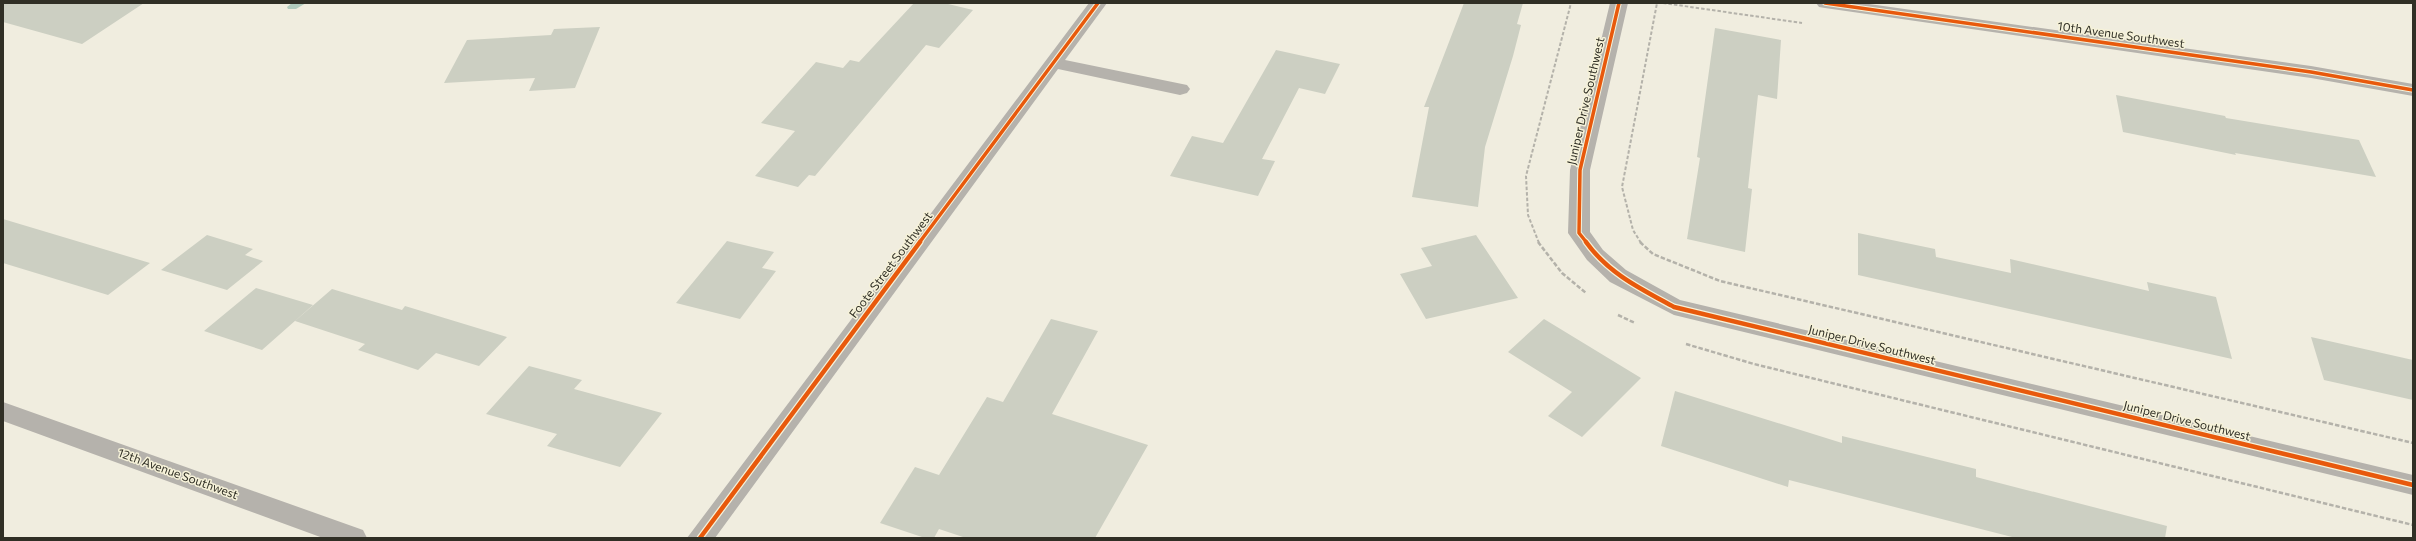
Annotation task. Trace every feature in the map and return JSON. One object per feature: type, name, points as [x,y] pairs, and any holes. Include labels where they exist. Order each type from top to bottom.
[{"type":"street","name":"Foote Street Southwest","points":[[700,538],[1098,3]]},
{"type":"street","name":"Juniper Drive Southwest","points":[[1618,3],[1580,170],[1579,233],[1595,255],[1618,276],[1674,307],[2413,485]]},
{"type":"street","name":"10th Avenue Southwest","points":[[1825,3],[2311,72],[2413,90]]},
{"type":"street","points":[[1054,63],[1180,89]]},
{"type":"street","name":"12th Avenue Southwest","points":[[3,411],[354,538]]},
{"type":"path","points":[[1657,3],[1622,187],[1633,230],[1641,244],[1653,254],[1720,281],[2413,443]]},
{"type":"building","points":[[3,3],[144,3],[82,44],[3,22]]},
{"type":"building","points":[[914,3],[944,3],[973,10],[939,48],[926,45],[815,176],[809,175],[798,187],[755,176],[795,131],[761,123],[816,62],[843,68],[850,60],[859,62]]},
{"type":"building","points":[[1464,3],[1523,3],[1517,24],[1521,25],[1513,56],[1485,147],[1478,207],[1412,197],[1429,107],[1424,107]]},
{"type":"building","points":[[600,27],[575,88],[529,91],[535,78],[444,83],[467,40],[551,35],[554,29]]},
{"type":"building","points":[[1715,28],[1781,40],[1777,99],[1758,95],[1748,188],[1752,189],[1745,252],[1687,239],[1700,158],[1697,157]]},
{"type":"building","points":[[1276,50],[1340,64],[1325,94],[1299,88],[1262,159],[1275,161],[1258,196],[1170,176],[1192,136],[1223,143]]},
{"type":"building","points":[[2116,95],[2225,116],[2226,118],[2359,140],[2376,177],[2235,153],[2236,155],[2123,132]]},
{"type":"building","points":[[3,219],[150,263],[108,295],[3,263]]},
{"type":"building","points":[[1858,233],[1935,249],[1936,257],[2011,273],[2010,259],[2149,291],[2147,282],[2216,297],[2232,359],[1858,275]]},
{"type":"building","points":[[207,235],[253,249],[245,255],[263,261],[227,290],[161,270]]},
{"type":"building","points":[[1476,235],[1518,298],[1426,319],[1400,274],[1432,266],[1421,248]]},
{"type":"building","points":[[727,241],[774,252],[762,268],[776,271],[740,319],[676,303]]},
{"type":"building","points":[[256,288],[313,305],[262,350],[204,331]]},
{"type":"building","points":[[332,289],[402,310],[405,306],[507,337],[479,366],[436,353],[418,370],[358,350],[365,344],[295,321]]},
{"type":"building","points":[[1051,319],[1098,331],[1052,414],[1148,445],[1095,538],[966,538],[939,529],[934,538],[925,538],[880,523],[915,467],[939,475],[987,397],[1003,402]]},
{"type":"building","points":[[1544,319],[1641,378],[1582,437],[1548,416],[1572,392],[1508,352]]},
{"type":"building","points":[[2311,337],[2413,360],[2413,400],[2324,380]]},
{"type":"building","points":[[529,366],[582,380],[574,389],[662,413],[620,467],[547,446],[557,434],[486,414]]},
{"type":"building","points":[[1675,391],[1842,443],[1842,436],[1976,469],[1976,477],[2167,526],[2165,538],[2016,538],[1789,480],[1788,487],[1661,446]]},
{"type":"waterway","points":[[292,7],[301,3]]},
{"type":"cycle path","points":[[700,538],[1098,3]]},
{"type":"cycle path","points":[[1619,3],[1580,170],[1579,233],[1595,255],[1618,276],[1674,307],[2413,485]]},
{"type":"cycle path","points":[[1825,3],[2311,72],[2413,90]]}]
